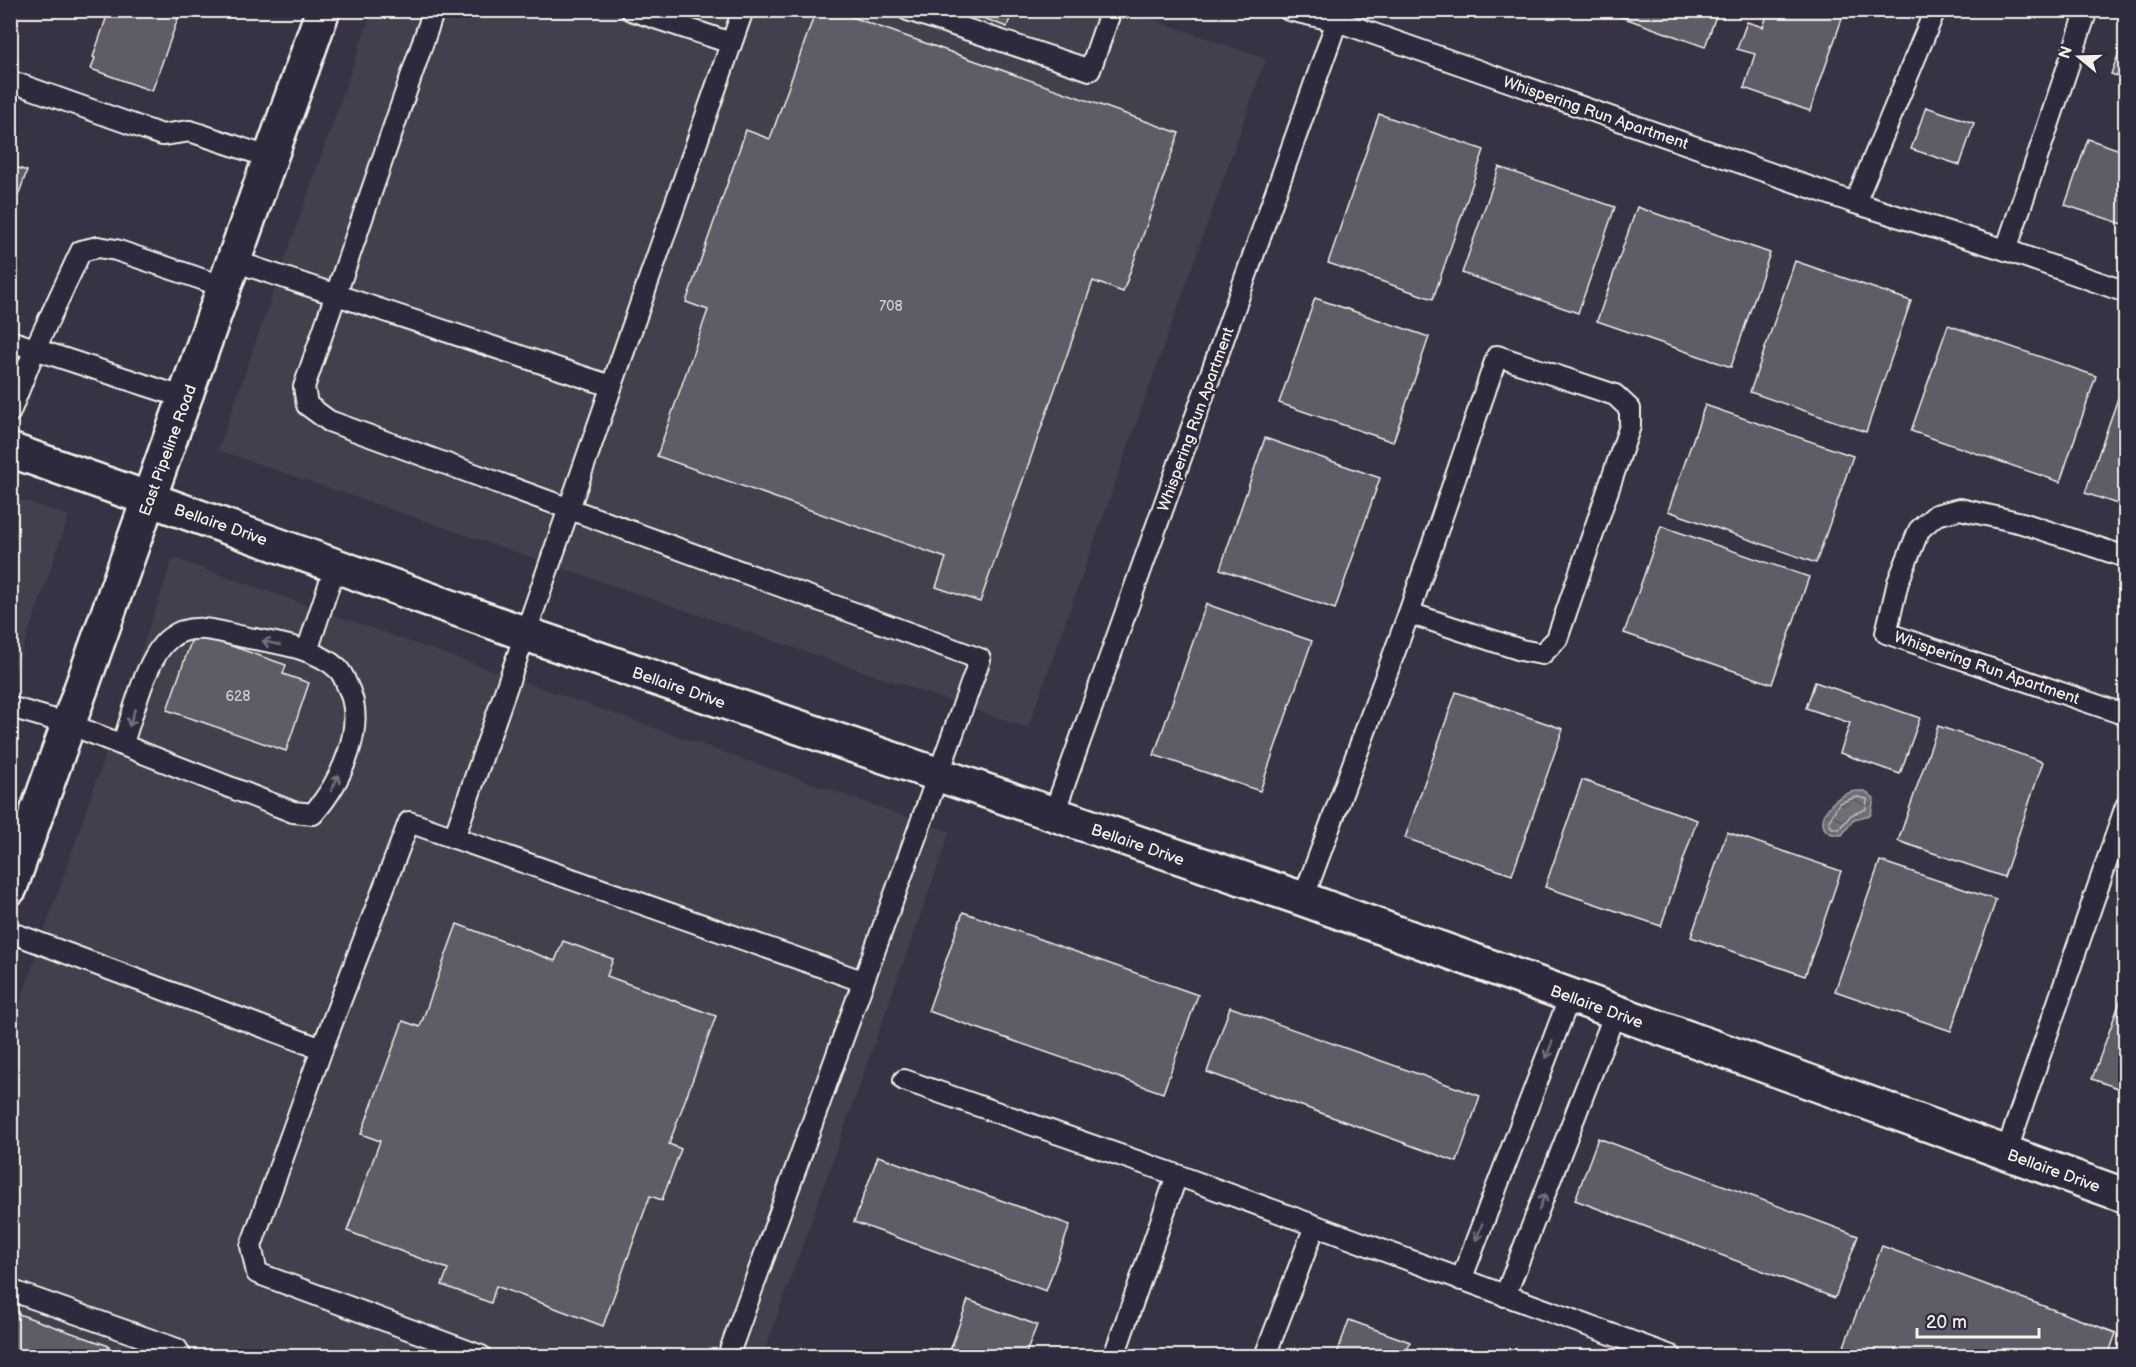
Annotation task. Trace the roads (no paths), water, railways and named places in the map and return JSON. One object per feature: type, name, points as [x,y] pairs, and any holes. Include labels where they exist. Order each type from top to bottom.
[{"type":"street","name":"East Pipeline Road","points":[[10,888],[323,10]]},
{"type":"street","name":"Bellaire Drive","points":[[10,450],[336,564],[526,634],[1053,816],[1303,899],[2126,1196]]},
{"type":"lane","points":[[434,10],[304,387],[307,405],[329,421],[980,659],[728,1356]]},
{"type":"lane","points":[[631,10],[731,44]]},
{"type":"lane","points":[[454,838],[743,10]]},
{"type":"lane","points":[[908,10],[1090,70],[1111,10]]},
{"type":"lane","name":"Whispering Run Apartment","points":[[1289,10],[1339,16],[1855,203],[2006,250],[2126,292]]},
{"type":"lane","points":[[1855,203],[1935,10]]},
{"type":"lane","points":[[2006,250],[2087,10]]},
{"type":"lane","name":"Whispering Run Apartment","points":[[1053,816],[1339,16]]},
{"type":"lane","points":[[10,81],[162,135],[190,131],[271,158]]},
{"type":"lane","points":[[10,412],[35,349],[81,250],[98,247],[336,295],[610,386]]},
{"type":"lane","points":[[10,341],[185,398]]},
{"type":"lane","points":[[1303,899],[1409,613],[1497,356],[1615,395],[1630,409],[1630,426],[1557,639],[1542,654],[1521,650],[1409,613]]},
{"type":"lane","name":"Whispering Run Apartment","points":[[2126,557],[2022,523],[1960,509],[1936,515],[1919,530],[1898,582],[1886,633],[2126,715]]},
{"type":"lane","points":[[307,651],[336,564]]},
{"type":"lane","points":[[10,707],[69,724],[122,745],[293,812],[313,814],[328,797],[338,778],[353,736],[354,700],[339,669],[307,651],[191,627],[180,630],[167,640],[151,665],[122,745]]},
{"type":"lane","points":[[2006,1153],[2126,806]]},
{"type":"lane","points":[[481,1356],[257,1273],[251,1246],[322,1049],[409,822],[862,981]]},
{"type":"lane","points":[[10,932],[322,1049]]},
{"type":"lane","points":[[1461,1280],[1570,996]]},
{"type":"lane","points":[[1505,1296],[1615,1012]]},
{"type":"lane","points":[[904,1080],[1177,1175],[1671,1356]]},
{"type":"lane","points":[[1114,1356],[1177,1175]]},
{"type":"lane","points":[[1265,1356],[1315,1226]]},
{"type":"lane","points":[[10,1290],[177,1350],[181,1356]]},
{"type":"water","points":[[1856,791],[1865,791],[1874,798],[1871,815],[1854,819],[1842,835],[1831,834],[1825,829],[1824,815],[1836,800]]}]
